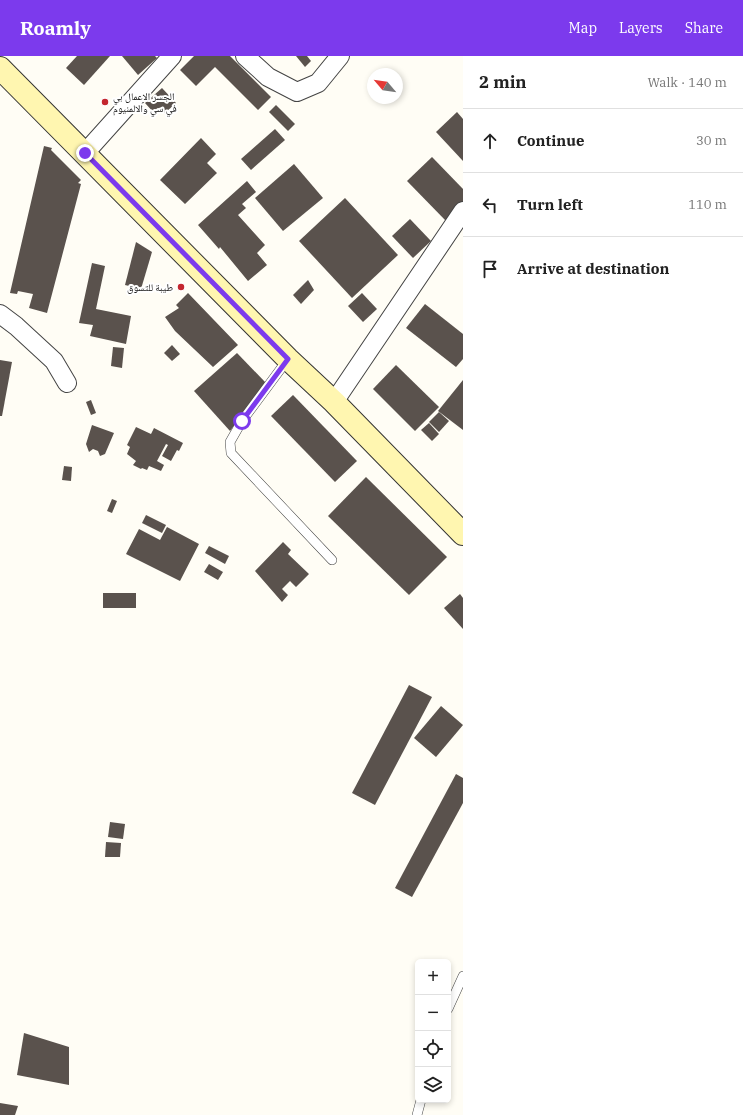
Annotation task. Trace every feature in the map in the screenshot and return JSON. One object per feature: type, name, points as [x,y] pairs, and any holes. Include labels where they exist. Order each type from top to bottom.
[{"type":"street","points":[[85,153],[172,56]]},
{"type":"street","points":[[245,56],[268,77],[297,92],[318,83],[340,56]]},
{"type":"street","points":[[2,76],[85,153],[288,359],[334,402],[463,534]]},
{"type":"street","points":[[334,402],[463,211]]},
{"type":"street","points":[[0,314],[16,326],[54,361],[67,383]]},
{"type":"lane","points":[[288,359],[242,421],[230,442],[231,453],[332,560]]},
{"type":"lane","points":[[451,1002],[463,976]]},
{"type":"lane","points":[[417,1115],[420,1103]]},
{"type":"building","points":[[77,56],[110,56],[84,85],[66,68]]},
{"type":"building","points":[[122,56],[155,56],[157,58],[138,75]]},
{"type":"building","points":[[194,56],[230,56],[271,97],[258,110],[215,67],[196,86],[180,70]]},
{"type":"building","points":[[296,56],[307,56],[311,61],[305,67]]},
{"type":"building","points":[[162,88],[176,103],[165,113],[161,109],[155,114],[145,103]]},
{"type":"building","points":[[276,105],[295,124],[288,131],[269,112]]},
{"type":"building","points":[[457,112],[463,119],[463,161],[436,132]]},
{"type":"building","points":[[275,129],[285,140],[251,170],[241,159]]},
{"type":"building","points":[[201,138],[216,154],[207,163],[217,173],[185,204],[160,180]]},
{"type":"building","points":[[44,146],[52,148],[51,150],[81,180],[78,183],[81,184],[47,313],[29,308],[33,294],[18,291],[17,294],[10,293]]},
{"type":"building","points":[[432,157],[463,189],[463,205],[446,221],[407,181]]},
{"type":"building","points":[[294,164],[323,198],[283,231],[255,198]]},
{"type":"building","points":[[247,181],[256,192],[242,204],[246,208],[238,215],[265,245],[257,253],[267,265],[248,281],[220,247],[219,249],[198,225]]},
{"type":"building","points":[[345,198],[398,255],[352,298],[299,241]]},
{"type":"building","points":[[410,219],[431,241],[413,258],[392,236]]},
{"type":"building","points":[[136,242],[152,252],[141,289],[125,285]]},
{"type":"building","points":[[92,263],[105,266],[96,309],[131,316],[126,344],[90,336],[93,325],[79,323]]},
{"type":"building","points":[[308,280],[314,290],[301,304],[293,295]]},
{"type":"building","points":[[188,293],[238,345],[213,367],[175,331],[165,317],[179,308],[176,305]]},
{"type":"building","points":[[362,293],[377,309],[363,322],[348,306]]},
{"type":"building","points":[[425,304],[463,334],[463,359],[456,367],[406,328]]},
{"type":"building","points":[[172,345],[180,354],[172,361],[164,353]]},
{"type":"building","points":[[113,347],[124,348],[122,368],[111,366]]},
{"type":"building","points":[[237,353],[266,383],[230,431],[194,391]]},
{"type":"building","points":[[0,360],[12,362],[2,416],[0,416]]},
{"type":"building","points":[[396,365],[439,407],[415,431],[373,389]]},
{"type":"building","points":[[463,380],[463,430],[438,411]]},
{"type":"building","points":[[293,395],[357,461],[335,482],[271,416]]},
{"type":"building","points":[[91,400],[96,413],[91,415],[86,402]]},
{"type":"building","points":[[439,412],[449,421],[439,432],[429,422]]},
{"type":"building","points":[[429,423],[439,434],[432,441],[421,430]]},
{"type":"building","points":[[92,425],[114,433],[105,454],[100,456],[98,451],[93,449],[89,452],[86,444]]},
{"type":"building","points":[[136,427],[151,434],[154,428],[183,443],[171,461],[162,456],[168,445],[166,444],[157,461],[164,465],[161,471],[149,466],[147,470],[133,465],[136,461],[127,454],[130,447],[127,445]]},
{"type":"building","points":[[64,466],[72,467],[71,481],[62,480]]},
{"type":"building","points":[[366,477],[447,557],[409,595],[328,516]]},
{"type":"building","points":[[112,499],[117,501],[112,513],[107,511]]},
{"type":"building","points":[[146,515],[166,525],[162,533],[142,523]]},
{"type":"building","points":[[167,527],[199,544],[180,581],[126,554],[139,529],[160,540]]},
{"type":"building","points":[[283,542],[291,550],[288,554],[309,574],[296,587],[290,581],[282,589],[288,595],[282,602],[255,571]]},
{"type":"building","points":[[209,546],[229,556],[225,564],[205,553]]},
{"type":"building","points":[[209,564],[223,572],[218,580],[204,572]]},
{"type":"building","points":[[103,593],[136,593],[136,608],[103,608]]},
{"type":"building","points":[[460,594],[463,598],[463,629],[444,608]]},
{"type":"building","points":[[409,685],[432,697],[375,805],[352,793]]},
{"type":"building","points":[[441,706],[463,725],[436,757],[414,738]]},
{"type":"building","points":[[456,774],[463,778],[463,803],[412,897],[395,888]]},
{"type":"building","points":[[110,822],[125,824],[123,839],[108,837]]},
{"type":"building","points":[[106,842],[121,843],[120,857],[105,857]]},
{"type":"building","points":[[24,1033],[69,1047],[69,1085],[17,1075]]},
{"type":"building","points":[[0,1103],[18,1106],[15,1115],[0,1115]]},
{"type":"place","name":"الجسر الاعمال بي في سي والالمنيوم","points":[[105,102]]},
{"type":"place","name":"طيبة للتسوق","points":[[181,287]]},
{"type":"route","points":[[85,153],[288,359],[242,421]]}]
